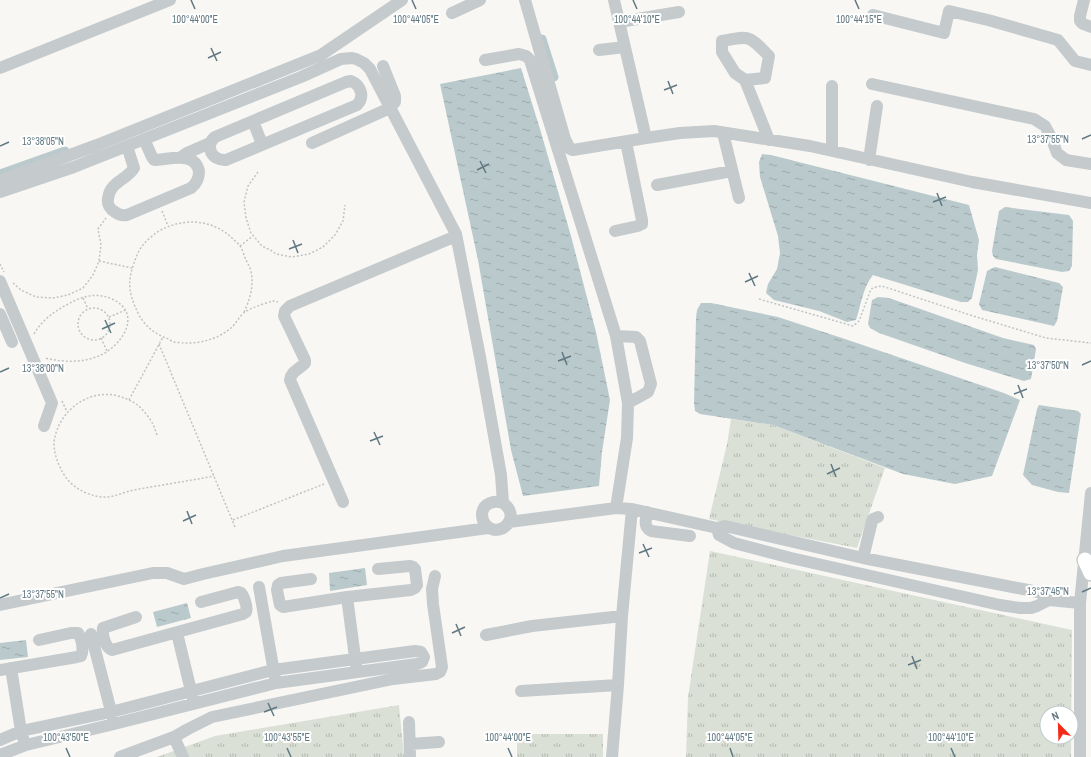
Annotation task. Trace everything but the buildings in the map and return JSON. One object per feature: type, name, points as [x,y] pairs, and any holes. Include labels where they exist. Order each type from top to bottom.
[{"type":"street","points":[[0,68],[170,0]]},
{"type":"street","points":[[0,181],[98,145],[321,55],[402,0]]},
{"type":"street","points":[[452,12],[480,0]]},
{"type":"street","points":[[524,0],[565,139],[570,149],[573,150],[680,133],[714,131],[810,146],[972,182],[1091,203]]},
{"type":"street","points":[[614,0],[646,138]]},
{"type":"street","points":[[1084,0],[1080,21],[1091,27]]},
{"type":"street","points":[[873,15],[944,33],[950,11],[1058,40],[1075,61],[1091,65]]},
{"type":"street","points":[[619,22],[679,12]]},
{"type":"street","points":[[600,50],[625,47]]},
{"type":"street","points":[[485,60],[519,54],[526,56],[530,60],[616,336],[628,403],[627,438],[616,508]]},
{"type":"street","points":[[0,192],[74,167],[301,77],[341,59],[352,58],[364,63],[370,69],[456,236],[501,475],[503,503]]},
{"type":"street","points":[[312,143],[390,108],[395,102],[395,96],[383,66]]},
{"type":"street","points":[[301,77],[310,97]]},
{"type":"street","points":[[745,80],[769,140]]},
{"type":"street","points":[[181,157],[210,143],[215,137],[346,82],[351,81],[355,83],[361,94],[360,102],[357,105],[226,160],[221,160],[214,156],[210,148],[210,143]]},
{"type":"street","points":[[872,84],[1034,119],[1045,126],[1057,153],[1066,160],[1091,164]]},
{"type":"street","points":[[832,86],[832,151]]},
{"type":"street","points":[[869,160],[877,106]]},
{"type":"street","points":[[253,121],[262,144]]},
{"type":"street","points":[[723,133],[739,198]]},
{"type":"street","points":[[126,146],[134,168],[110,190],[108,196],[108,203],[112,210],[125,216],[191,188],[197,182],[199,171],[197,166],[192,161],[181,157],[154,160],[144,139]]},
{"type":"street","points":[[615,231],[642,224],[626,142]]},
{"type":"street","points":[[657,185],[732,171]]},
{"type":"street","points":[[343,502],[290,380],[294,372],[305,363],[305,360],[284,316],[285,311],[290,306],[456,236]]},
{"type":"street","points":[[3,277],[52,403],[44,426]]},
{"type":"street","points":[[0,314],[12,342]]},
{"type":"street","points":[[616,336],[636,337],[640,341],[651,384],[648,392],[628,403]]},
{"type":"street","points":[[1080,757],[1080,604],[1088,567],[1091,493]]},
{"type":"street","points":[[0,605],[153,572],[163,572],[186,579],[283,556],[488,528],[498,530],[506,526],[509,522],[509,509],[507,505],[499,501],[494,501],[486,506],[483,510],[482,520],[488,528]]},
{"type":"street","points":[[509,522],[616,508],[632,509],[717,528],[725,526],[863,558],[1038,592],[1045,595],[1049,600]]},
{"type":"street","points":[[612,757],[622,616],[632,509]]},
{"type":"street","points":[[647,512],[646,526],[651,531],[690,536]]},
{"type":"street","points":[[863,558],[872,521],[878,517]]},
{"type":"street","points":[[717,528],[719,535],[734,543],[747,547],[798,560],[1000,605],[1031,608],[1049,600],[1080,604]]},
{"type":"street","points":[[311,579],[281,583],[278,585],[277,590],[280,605],[283,607],[347,597],[411,590],[417,585],[415,569],[413,567],[378,569]]},
{"type":"street","points":[[120,757],[174,737],[188,728],[212,718],[392,679],[436,674],[440,672],[442,667],[432,589],[434,576]]},
{"type":"street","points":[[258,587],[276,683]]},
{"type":"street","points":[[136,617],[103,628],[102,631],[109,648],[112,650],[177,633],[243,614],[246,610],[244,595],[238,592],[201,602]]},
{"type":"street","points":[[347,597],[357,672]]},
{"type":"street","points":[[486,635],[532,626],[622,616]]},
{"type":"street","points":[[26,744],[21,731],[5,669],[77,657],[81,656],[83,652],[78,633],[39,640]]},
{"type":"street","points":[[177,633],[194,704]]},
{"type":"street","points":[[91,634],[112,718]]},
{"type":"street","points":[[0,740],[21,731],[112,718],[194,704],[276,683],[419,663],[422,662],[424,657],[421,652],[418,651],[273,670],[190,691],[112,718],[26,744],[0,755]]},
{"type":"street","points":[[521,691],[618,685]]},
{"type":"street","points":[[409,722],[410,757]]},
{"type":"street","points":[[174,737],[182,757]]},
{"type":"street","points":[[410,744],[440,742]]},
{"type":"path","points":[[258,172],[248,186],[244,202],[246,218],[251,233],[262,246],[276,254],[292,257],[308,254],[323,247],[335,235],[343,221],[345,205]]},
{"type":"path","points":[[158,202],[168,226]]},
{"type":"path","points":[[12,283],[21,290],[36,297],[53,298],[68,295],[83,288],[92,275],[99,260],[101,245],[98,229],[112,210]]},
{"type":"path","points":[[200,222],[210,224],[220,229],[229,235],[240,246],[251,271],[251,292],[244,312],[238,321],[230,328],[212,339],[194,343],[174,342],[157,334],[143,322],[134,305],[129,287],[132,268],[139,250],[152,236],[168,226],[178,223],[200,222]]},
{"type":"path","points":[[240,246],[254,236]]},
{"type":"path","points":[[99,260],[132,268]]},
{"type":"path","points":[[0,264],[3,277]]},
{"type":"path","points":[[759,299],[853,326],[859,321],[871,289],[876,286],[882,286],[1046,338],[1091,343]]},
{"type":"path","points":[[34,334],[42,322],[51,314],[62,307],[83,298],[95,295],[108,297],[120,304],[126,310],[128,322],[125,330],[116,345],[107,352],[96,357],[74,362],[58,361],[44,357]]},
{"type":"path","points":[[83,298],[88,309]]},
{"type":"path","points":[[244,312],[273,300],[290,306]]},
{"type":"path","points":[[88,309],[102,309],[109,317],[110,327],[105,336],[95,340],[85,337],[81,333],[78,322],[83,312],[88,309]]},
{"type":"path","points":[[109,317],[126,310]]},
{"type":"path","points":[[129,400],[163,337]]},
{"type":"path","points":[[101,338],[107,352]]},
{"type":"path","points":[[159,344],[235,527]]},
{"type":"path","points":[[157,435],[151,420],[135,403],[111,394],[95,395],[80,401],[67,412],[58,427],[54,444],[56,457],[64,476],[77,488],[90,494],[103,497],[116,496],[131,490],[214,476]]},
{"type":"path","points":[[233,520],[334,480]]},
{"type":"green space","points":[[731,419],[773,425],[885,468],[857,548],[709,519],[727,444]]},
{"type":"green space","points":[[710,551],[1072,630],[1071,705],[1039,705],[1039,745],[1071,745],[1071,757],[686,757],[688,697]]},
{"type":"green space","points":[[399,705],[404,757],[157,757],[215,736]]},
{"type":"green space","points":[[517,734],[603,734],[603,757],[517,757]]},
{"type":"water","points":[[521,68],[571,236],[596,332],[610,400],[602,452],[599,486],[523,496],[511,450],[478,260],[440,84]]},
{"type":"water","points":[[762,154],[969,205],[979,240],[977,255],[978,270],[972,298],[968,302],[961,302],[873,275],[865,291],[856,320],[847,322],[819,311],[774,300],[766,293],[768,284],[777,269],[780,253],[778,236],[760,177],[759,162]]},
{"type":"water","points":[[1005,207],[1069,215],[1073,221],[1072,266],[1069,271],[1062,272],[996,259],[993,256],[992,251],[999,211]]},
{"type":"water","points":[[995,267],[1059,283],[1063,287],[1057,321],[1054,326],[982,310],[979,304],[987,271]]},
{"type":"water","points":[[878,297],[889,298],[1003,338],[1034,345],[1036,349],[1031,379],[1024,381],[965,363],[879,333],[870,328],[868,324],[872,300]]},
{"type":"water","points":[[701,303],[711,303],[778,317],[1004,393],[1020,400],[992,476],[955,484],[903,474],[773,425],[700,414],[695,411],[694,403],[696,318],[697,310]]},
{"type":"water","points":[[1039,405],[1078,411],[1081,414],[1069,493],[1058,492],[1032,485],[1023,475]]},
{"type":"water","points":[[365,568],[367,585],[330,591],[329,573]]},
{"type":"water","points":[[187,603],[191,618],[157,627],[153,612]]},
{"type":"water","points":[[26,640],[28,657],[0,660],[0,643]]},
{"type":"waterway","points":[[542,39],[554,77]]},
{"type":"waterway","points":[[0,174],[65,151]]}]
